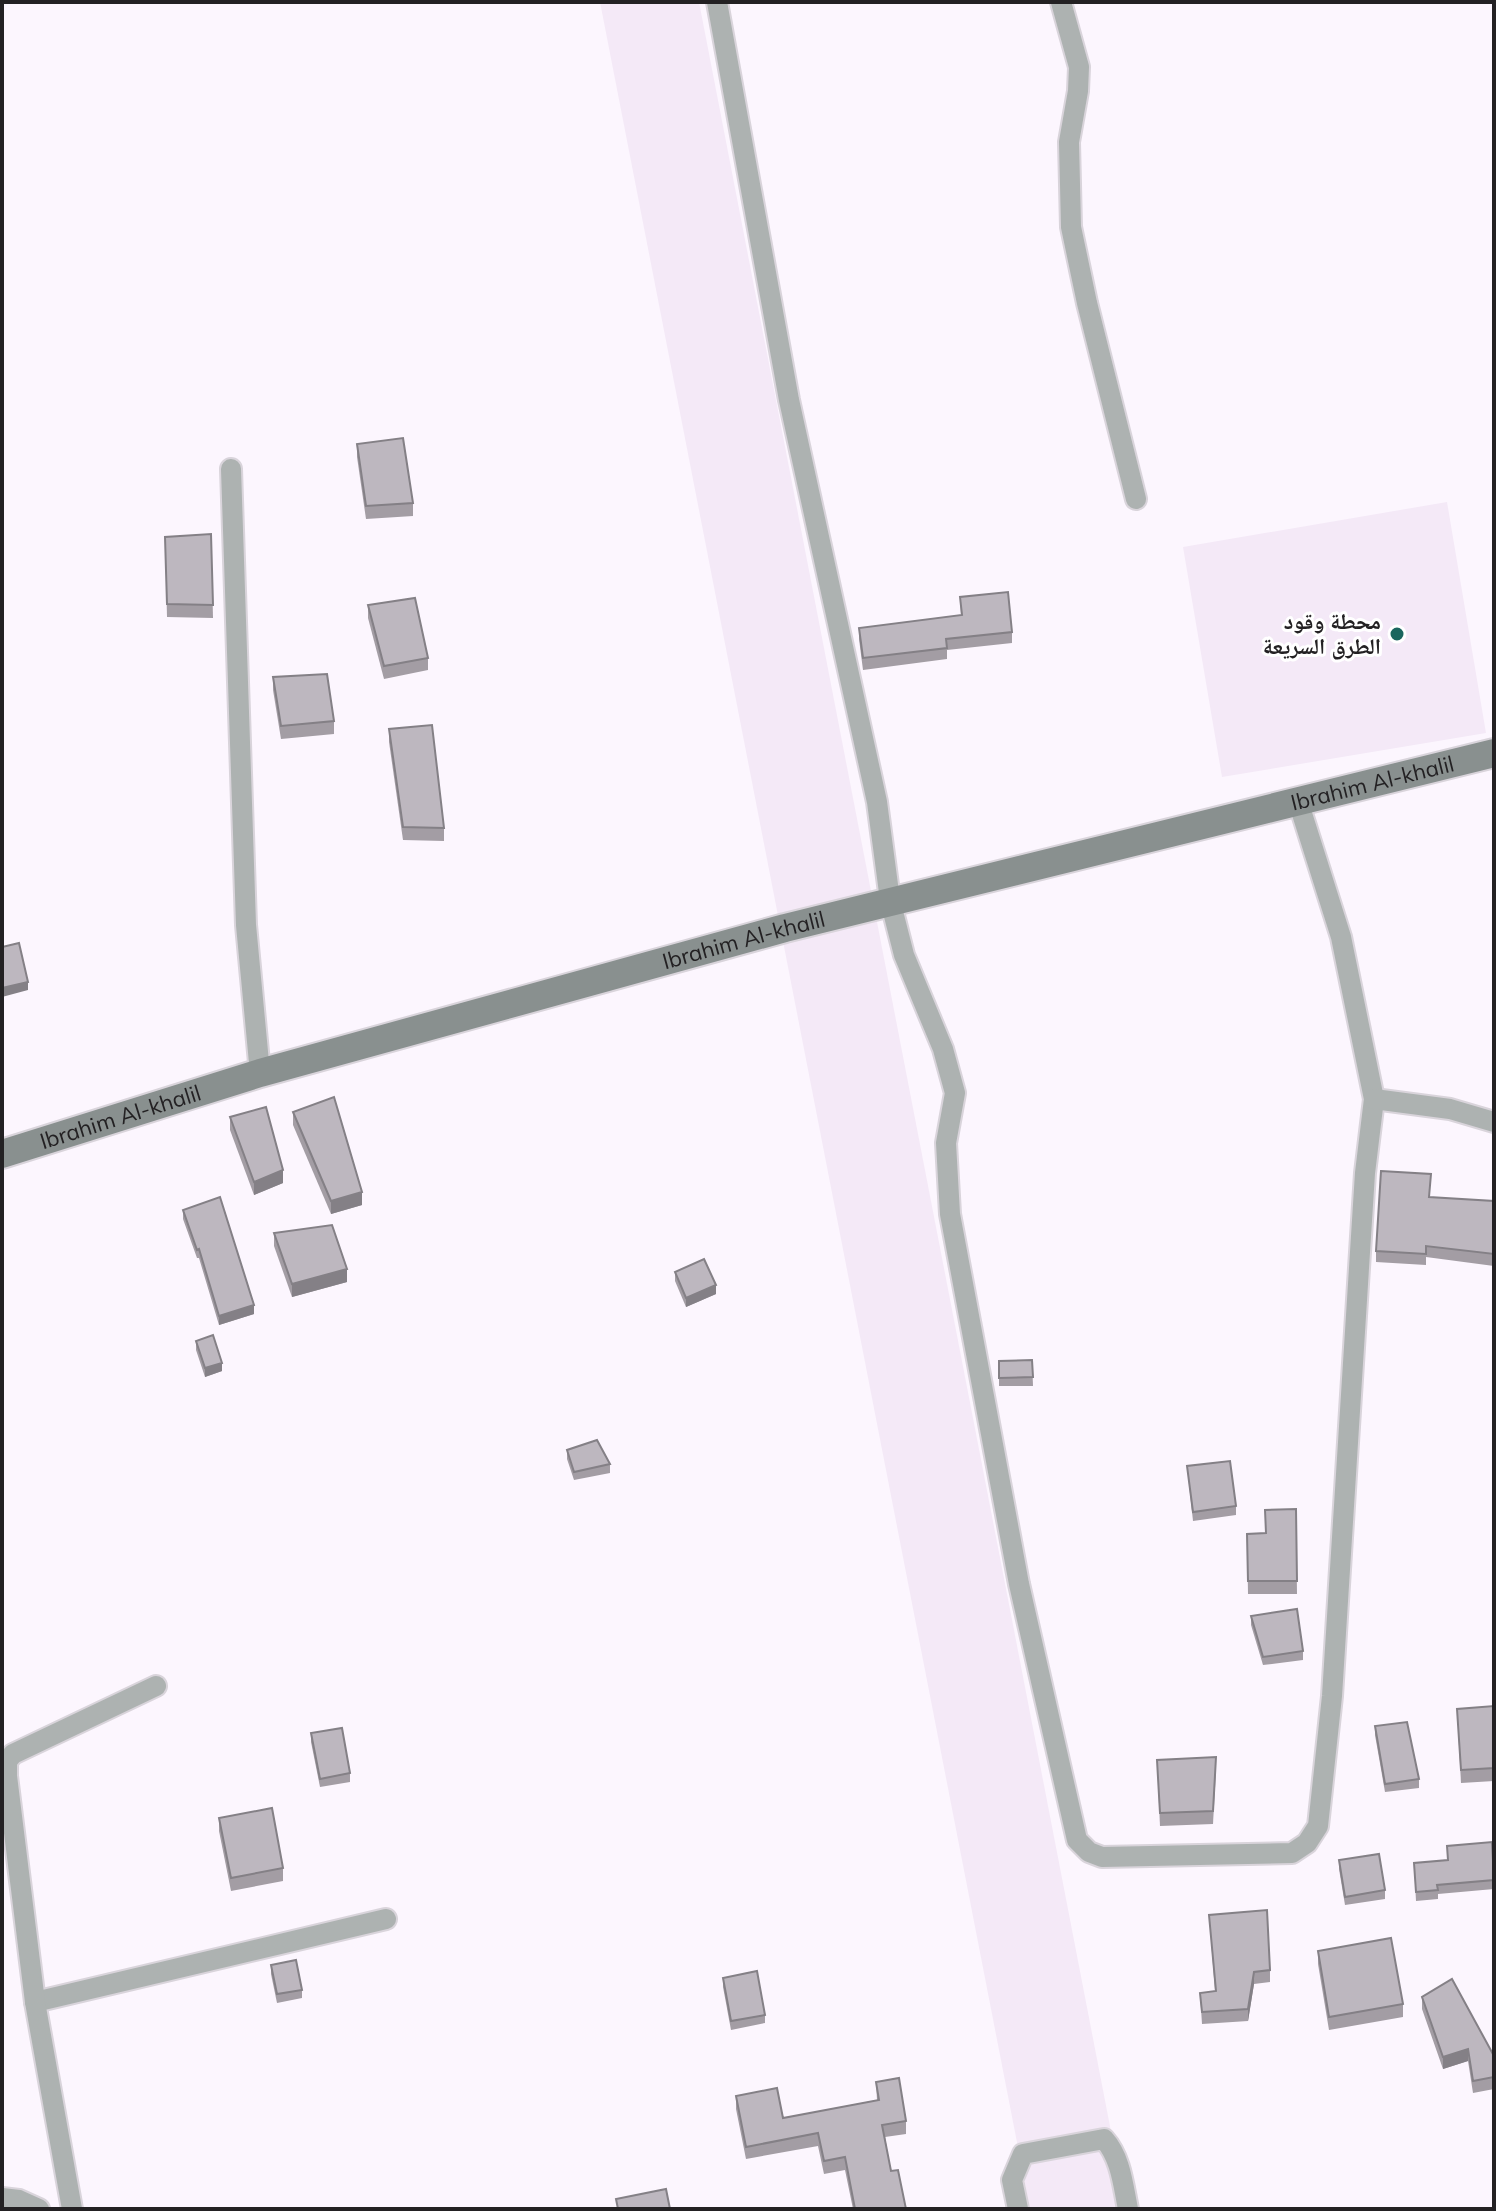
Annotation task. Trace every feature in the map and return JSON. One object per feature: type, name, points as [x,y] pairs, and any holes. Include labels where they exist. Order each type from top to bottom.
[{"type":"street","points":[[717,2],[789,400],[877,802],[890,900],[904,955],[943,1049],[955,1093],[946,1143],[950,1214],[1019,1584],[1077,1840],[1089,1852],[1102,1857],[1292,1853],[1307,1843],[1318,1826],[1332,1696],[1365,1173],[1374,1099],[1341,937],[1298,801]]},
{"type":"street","points":[[1061,2],[1079,67],[1069,142],[1071,227],[1136,499]]},
{"type":"street","points":[[231,469],[246,925],[260,1073]]},
{"type":"street","name":"Ibrahim Al-khalil","points":[[2,1154],[260,1073],[890,900],[1494,753]]},
{"type":"street","points":[[1374,1099],[1450,1109],[1494,1122]]},
{"type":"street","points":[[72,2209],[35,2002],[7,1761],[13,1754],[156,1686]]},
{"type":"street","points":[[35,2002],[386,1919]]},
{"type":"street","points":[[1018,2209],[1012,2180],[1023,2154],[1104,2139],[1112,2148],[1120,2170],[1128,2209]]},
{"type":"street","points":[[2,2198],[19,2200],[39,2209]]},
{"type":"shaded area","points":[[600,2],[699,2],[1126,2209],[1030,2209]]},
{"type":"shaded area","points":[[1447,502],[1486,733],[1222,777],[1183,547]]},
{"type":"building","points":[[403,438],[413,503],[366,506],[357,444]]},
{"type":"building","points":[[211,534],[213,605],[167,604],[165,537]]},
{"type":"building","points":[[1008,592],[1012,632],[946,639],[947,648],[863,658],[859,628],[962,615],[960,597]]},
{"type":"building","points":[[415,598],[428,658],[384,666],[368,605]]},
{"type":"building","points":[[327,674],[334,721],[281,726],[273,677]]},
{"type":"building","points":[[432,725],[444,828],[403,827],[389,729]]},
{"type":"building","points":[[19,943],[28,982],[2,988],[2,947]]},
{"type":"building","points":[[334,1097],[362,1192],[331,1201],[293,1112]]},
{"type":"building","points":[[266,1107],[283,1170],[254,1182],[230,1117]]},
{"type":"building","points":[[1381,1171],[1431,1174],[1429,1197],[1494,1201],[1494,1254],[1426,1246],[1426,1254],[1376,1251]]},
{"type":"building","points":[[220,1197],[254,1305],[219,1316],[199,1249],[183,1210]]},
{"type":"building","points":[[332,1225],[347,1269],[292,1284],[274,1233]]},
{"type":"building","points":[[704,1259],[716,1285],[686,1298],[675,1272]]},
{"type":"building","points":[[213,1335],[222,1363],[205,1368],[196,1341]]},
{"type":"building","points":[[1032,1360],[1033,1377],[999,1378],[999,1361]]},
{"type":"building","points":[[597,1440],[610,1464],[574,1472],[567,1450]]},
{"type":"building","points":[[1230,1461],[1236,1506],[1193,1512],[1187,1466]]},
{"type":"building","points":[[1296,1509],[1297,1581],[1248,1581],[1247,1534],[1266,1533],[1265,1510]]},
{"type":"building","points":[[1297,1609],[1303,1651],[1263,1657],[1251,1616]]},
{"type":"building","points":[[1494,1706],[1494,1768],[1461,1770],[1457,1709]]},
{"type":"building","points":[[1407,1722],[1419,1779],[1385,1784],[1375,1726]]},
{"type":"building","points":[[342,1728],[350,1773],[320,1779],[311,1733]]},
{"type":"building","points":[[1216,1757],[1213,1811],[1160,1813],[1157,1760]]},
{"type":"building","points":[[272,1808],[283,1868],[231,1878],[219,1818]]},
{"type":"building","points":[[1492,1842],[1494,1880],[1437,1885],[1438,1890],[1416,1892],[1414,1863],[1448,1860],[1447,1846]]},
{"type":"building","points":[[1379,1854],[1385,1890],[1345,1897],[1339,1860]]},
{"type":"building","points":[[1267,1910],[1270,1970],[1254,1972],[1248,2009],[1202,2012],[1200,1993],[1216,1991],[1209,1915]]},
{"type":"building","points":[[1391,1938],[1403,2004],[1329,2017],[1318,1951]]},
{"type":"building","points":[[296,1960],[302,1990],[277,1994],[271,1965]]},
{"type":"building","points":[[757,1971],[765,2015],[731,2021],[723,1978]]},
{"type":"building","points":[[1452,1979],[1494,2056],[1494,2077],[1473,2081],[1468,2049],[1443,2057],[1422,1997]]},
{"type":"building","points":[[899,2078],[906,2121],[882,2125],[891,2171],[898,2170],[906,2209],[855,2209],[845,2157],[824,2161],[818,2133],[746,2147],[736,2096],[777,2088],[783,2118],[879,2100],[876,2082]]},
{"type":"building","points":[[666,2189],[670,2209],[618,2209],[616,2199]]},
{"type":"place","name":"محطة وقود الطرق السريعة","points":[[1397,634]]}]
